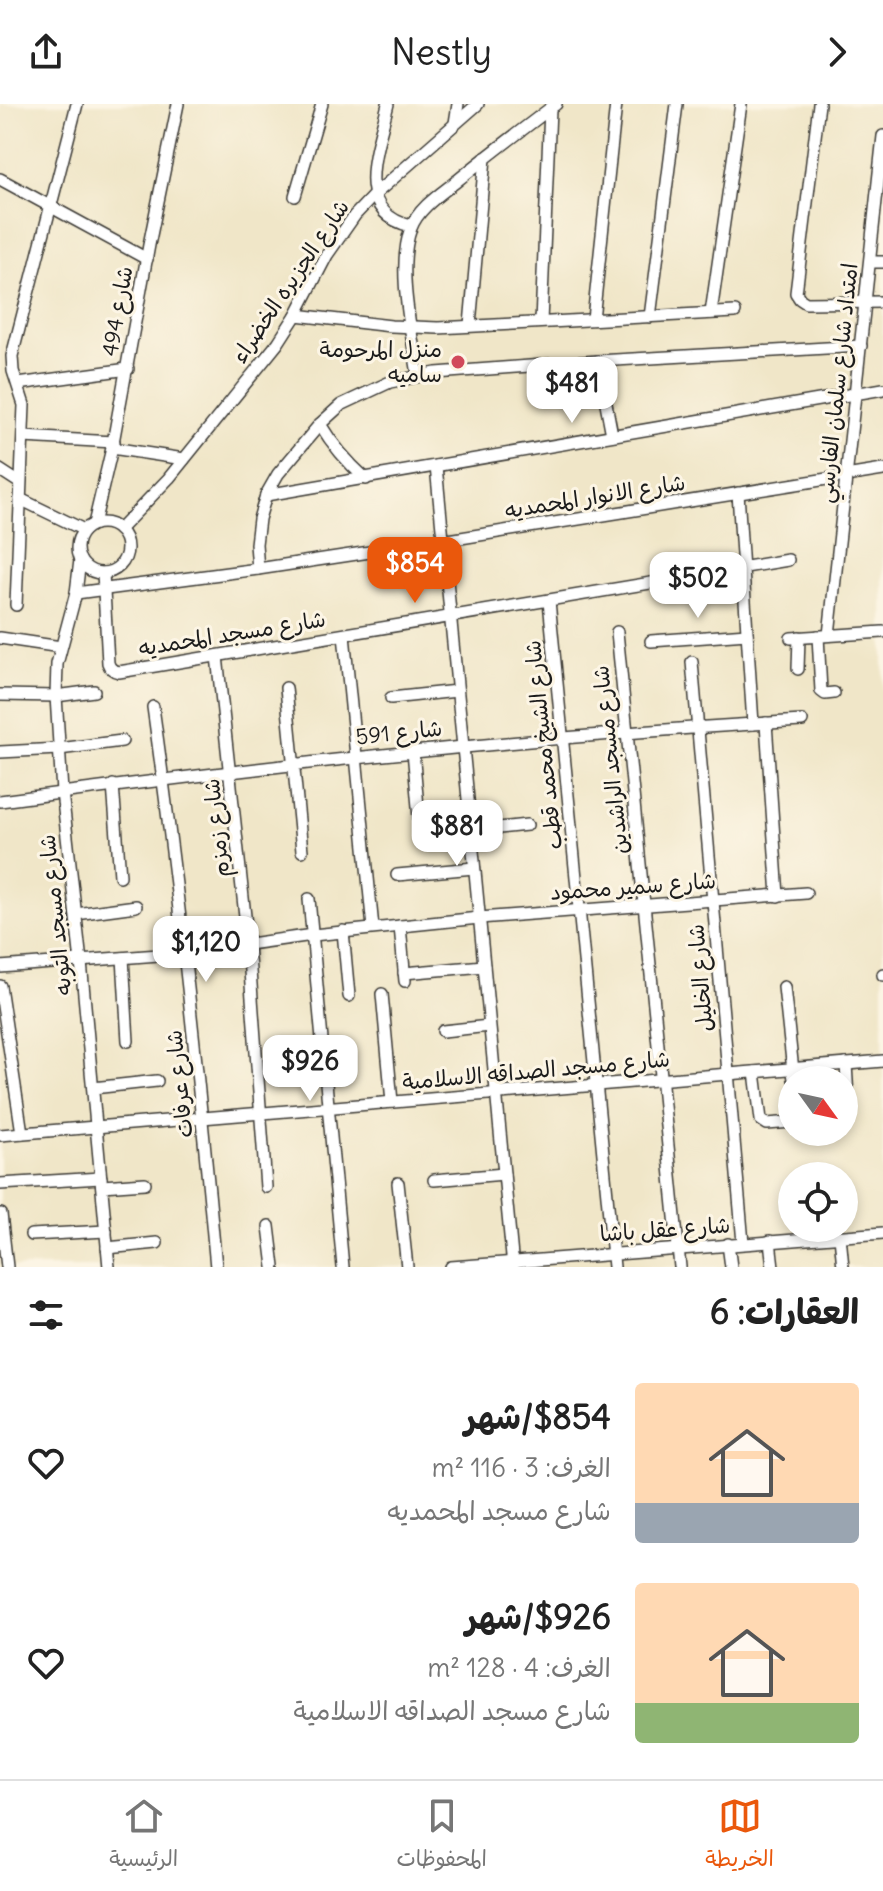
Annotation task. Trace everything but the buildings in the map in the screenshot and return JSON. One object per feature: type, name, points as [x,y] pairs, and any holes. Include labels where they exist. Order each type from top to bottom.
[{"type":"street","points":[[16,605],[24,405],[13,371],[12,356],[77,104]]},
{"type":"street","name":"شارع 494","points":[[89,527],[113,445],[178,104]]},
{"type":"street","points":[[295,196],[322,104]]},
{"type":"street","points":[[388,104],[374,166],[374,195],[379,207],[388,216],[411,226]]},
{"type":"street","points":[[455,123],[458,104]]},
{"type":"street","name":"شارع الجزيره الخضراء","points":[[119,530],[153,496],[278,343],[327,255],[355,215],[478,104]]},
{"type":"street","points":[[593,319],[616,104]]},
{"type":"street","points":[[650,317],[677,104]]},
{"type":"street","points":[[711,313],[741,104]]},
{"type":"street","points":[[819,104],[796,293],[806,303],[883,302]]},
{"type":"street","points":[[541,322],[553,106]]},
{"type":"street","points":[[418,375],[404,273],[411,226],[431,202],[553,106]]},
{"type":"street","name":"امتداد شارع سلمان الفارسي","points":[[834,693],[821,691],[823,636],[847,474],[866,302],[877,262],[883,136]]},
{"type":"street","points":[[470,325],[485,158]]},
{"type":"street","points":[[0,179],[147,259]]},
{"type":"street","points":[[296,315],[411,328],[438,328],[735,312]]},
{"type":"street","points":[[258,569],[256,544],[259,519],[266,495],[278,474],[320,424],[341,405],[390,382],[418,375],[598,361],[861,346]]},
{"type":"street","points":[[598,361],[612,435]]},
{"type":"street","points":[[18,384],[128,369]]},
{"type":"street","points":[[266,495],[883,389]]},
{"type":"street","points":[[320,424],[332,444],[366,479]]},
{"type":"street","points":[[23,437],[113,445],[184,459]]},
{"type":"street","points":[[436,466],[513,1264]]},
{"type":"street","points":[[0,470],[20,483]]},
{"type":"street","name":"شارع الانوار المحمديه","points":[[76,593],[442,541],[883,470]]},
{"type":"street","points":[[738,493],[753,724]]},
{"type":"street","points":[[20,499],[89,527]]},
{"type":"street","points":[[103,523],[119,530],[125,540],[125,557],[114,570],[103,573],[86,568],[80,560],[77,542],[89,527],[103,523]]},
{"type":"street","name":"شارع مسجد التوبه","points":[[80,560],[76,593],[55,681],[62,792],[109,1267]]},
{"type":"street","name":"شارع مسجد المحمديه","points":[[103,573],[108,663],[114,671],[788,560]]},
{"type":"street","name":"شارع الشيخ محمد قطب","points":[[549,601],[614,1267]]},
{"type":"street","name":"شارع مسجد الراشدين","points":[[617,632],[680,1267]]},
{"type":"street","points":[[798,669],[795,638],[883,632]]},
{"type":"street","points":[[651,641],[747,634]]},
{"type":"street","points":[[344,635],[373,928]]},
{"type":"street","points":[[0,638],[61,647]]},
{"type":"street","name":"شارع زمزم","points":[[217,656],[248,944],[266,1187]]},
{"type":"street","name":"شارع الخليل","points":[[692,662],[743,1243]]},
{"type":"street","points":[[286,688],[302,851]]},
{"type":"street","points":[[0,695],[56,696],[94,691]]},
{"type":"street","points":[[391,698],[457,691]]},
{"type":"street","name":"شارع عرفات","points":[[153,707],[185,953],[216,1267]]},
{"type":"street","name":"شارع 591","points":[[0,801],[163,779],[463,746],[802,721]]},
{"type":"street","points":[[766,723],[778,896]]},
{"type":"street","points":[[0,752],[122,741]]},
{"type":"street","points":[[413,751],[420,829]]},
{"type":"street","points":[[113,785],[120,876]]},
{"type":"street","points":[[471,831],[527,825]]},
{"type":"street","points":[[397,875],[474,868]]},
{"type":"street","name":"شارع سمير محمود","points":[[0,967],[185,953],[343,931],[479,918],[806,893]]},
{"type":"street","points":[[309,899],[343,1267]]},
{"type":"street","points":[[76,914],[136,906]]},
{"type":"street","points":[[400,926],[405,977],[484,966]]},
{"type":"street","points":[[343,931],[349,996]]},
{"type":"street","points":[[123,958],[128,1041]]},
{"type":"street","points":[[0,986],[22,1133]]},
{"type":"street","points":[[784,987],[792,1066]]},
{"type":"street","points":[[382,994],[392,1102]]},
{"type":"street","points":[[443,1031],[489,1026]]},
{"type":"street","name":"شارع مسجد الصداقه الاسلامية","points":[[835,1066],[883,1061]]},
{"type":"street","points":[[755,1072],[761,1120],[767,1124],[778,1123]]},
{"type":"street","name":"شارع مسجد الصداقه الاسلامية","points":[[0,1135],[728,1074],[778,1073]]},
{"type":"street","points":[[0,1076],[14,1076]]},
{"type":"street","points":[[93,1088],[157,1081]]},
{"type":"street","points":[[434,1180],[504,1174]]},
{"type":"street","points":[[0,1184],[145,1183]]},
{"type":"street","points":[[398,1183],[407,1267]]},
{"type":"street","points":[[1,1214],[7,1267]]},
{"type":"street","points":[[269,1226],[274,1267]]},
{"type":"street","points":[[31,1235],[106,1231]]},
{"type":"street","name":"شارع عقل باشا","points":[[858,1235],[883,1233]]},
{"type":"street","name":"شارع عقل باشا","points":[[451,1267],[568,1262],[613,1254],[778,1240]]},
{"type":"street","points":[[770,1241],[773,1267]]},
{"type":"street","points":[[841,1242],[843,1267]]},
{"type":"street","points":[[107,1248],[157,1243]]},
{"type":"street","points":[[728,1244],[731,1267]]},
{"type":"place","name":"منزل المرحومة ساميه","points":[[458,362]]}]
